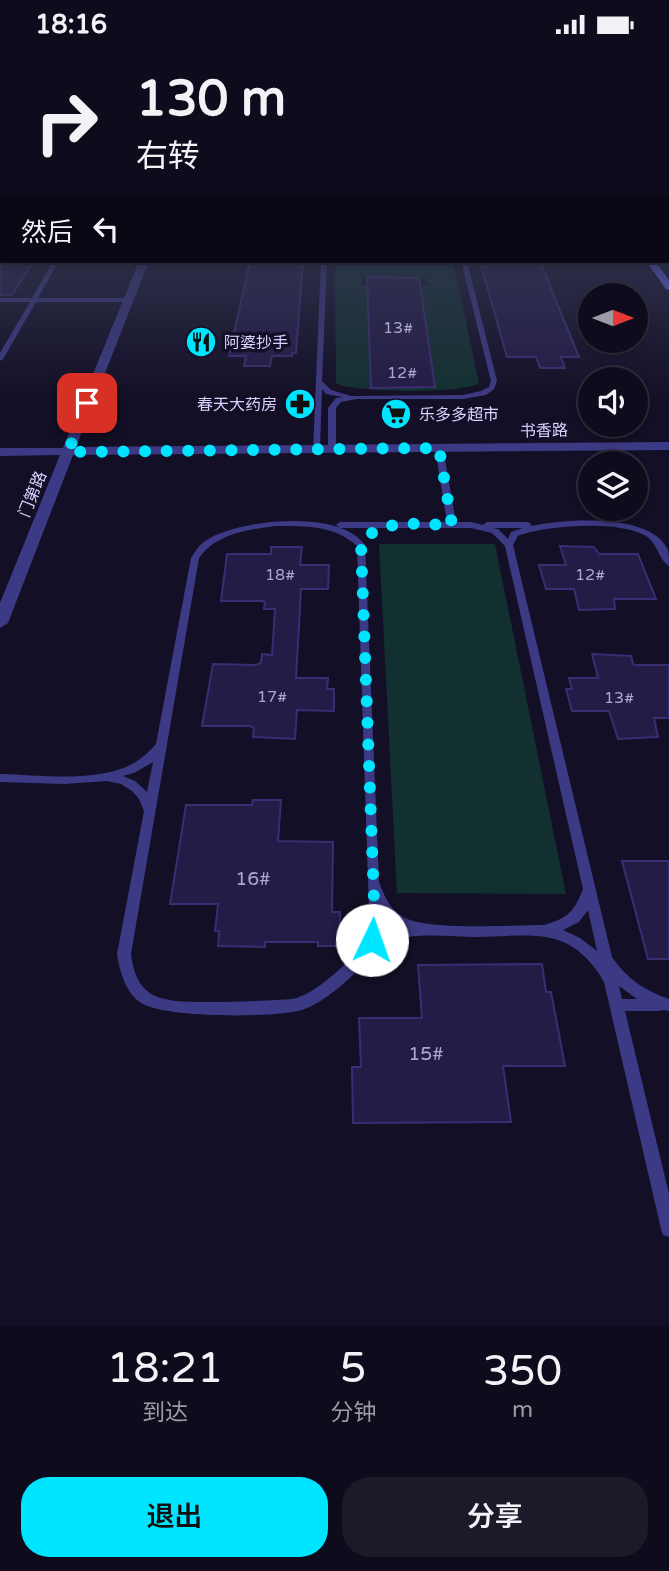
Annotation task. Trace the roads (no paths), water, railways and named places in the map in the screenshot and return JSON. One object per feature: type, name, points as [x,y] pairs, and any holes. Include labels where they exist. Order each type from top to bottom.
[{"type":"street","name":"门第路","points":[[0,623],[135,283]]},
{"type":"street","name":"书香路","points":[[0,452],[669,446]]},
{"type":"lane","points":[[0,359],[44,283]]},
{"type":"lane","points":[[316,450],[323,283]]},
{"type":"lane","points":[[332,449],[333,405],[341,399],[463,397],[492,388],[494,381],[469,283]]},
{"type":"lane","points":[[0,300],[128,300]]},
{"type":"lane","points":[[319,383],[335,394],[357,397]]},
{"type":"lane","points":[[439,448],[452,525]]},
{"type":"lane","points":[[323,525],[349,532],[361,545],[375,928],[372,940],[363,953]]},
{"type":"lane","points":[[361,545],[375,530],[397,525]]},
{"type":"lane","points":[[471,525],[495,531],[509,545],[669,1229]]},
{"type":"lane","points":[[509,545],[514,534],[527,527],[544,525]]},
{"type":"lane","points":[[611,981],[602,964],[586,947],[558,933],[425,931],[391,935],[363,953],[316,996],[300,1004],[174,1007],[149,1000],[135,988],[128,975],[124,954],[196,552],[220,536],[243,527],[626,526],[642,531],[660,544],[669,563]]},
{"type":"lane","points":[[102,778],[118,776],[142,767],[161,745]]},
{"type":"lane","points":[[0,778],[118,779],[131,784],[146,799],[150,814]]},
{"type":"lane","points":[[544,931],[565,925],[580,912],[588,894],[587,879]]},
{"type":"lane","points":[[373,882],[385,909],[403,923],[425,931]]},
{"type":"lane","points":[[606,959],[616,974],[631,988],[669,1005]]},
{"type":"lane","points":[[617,1005],[669,1005]]},
{"type":"place","name":"阿婆抄手","points":[[201,342]]},
{"type":"place","name":"春天大药房","points":[[300,404]]},
{"type":"place","name":"乐多多超市","points":[[396,414]]}]
